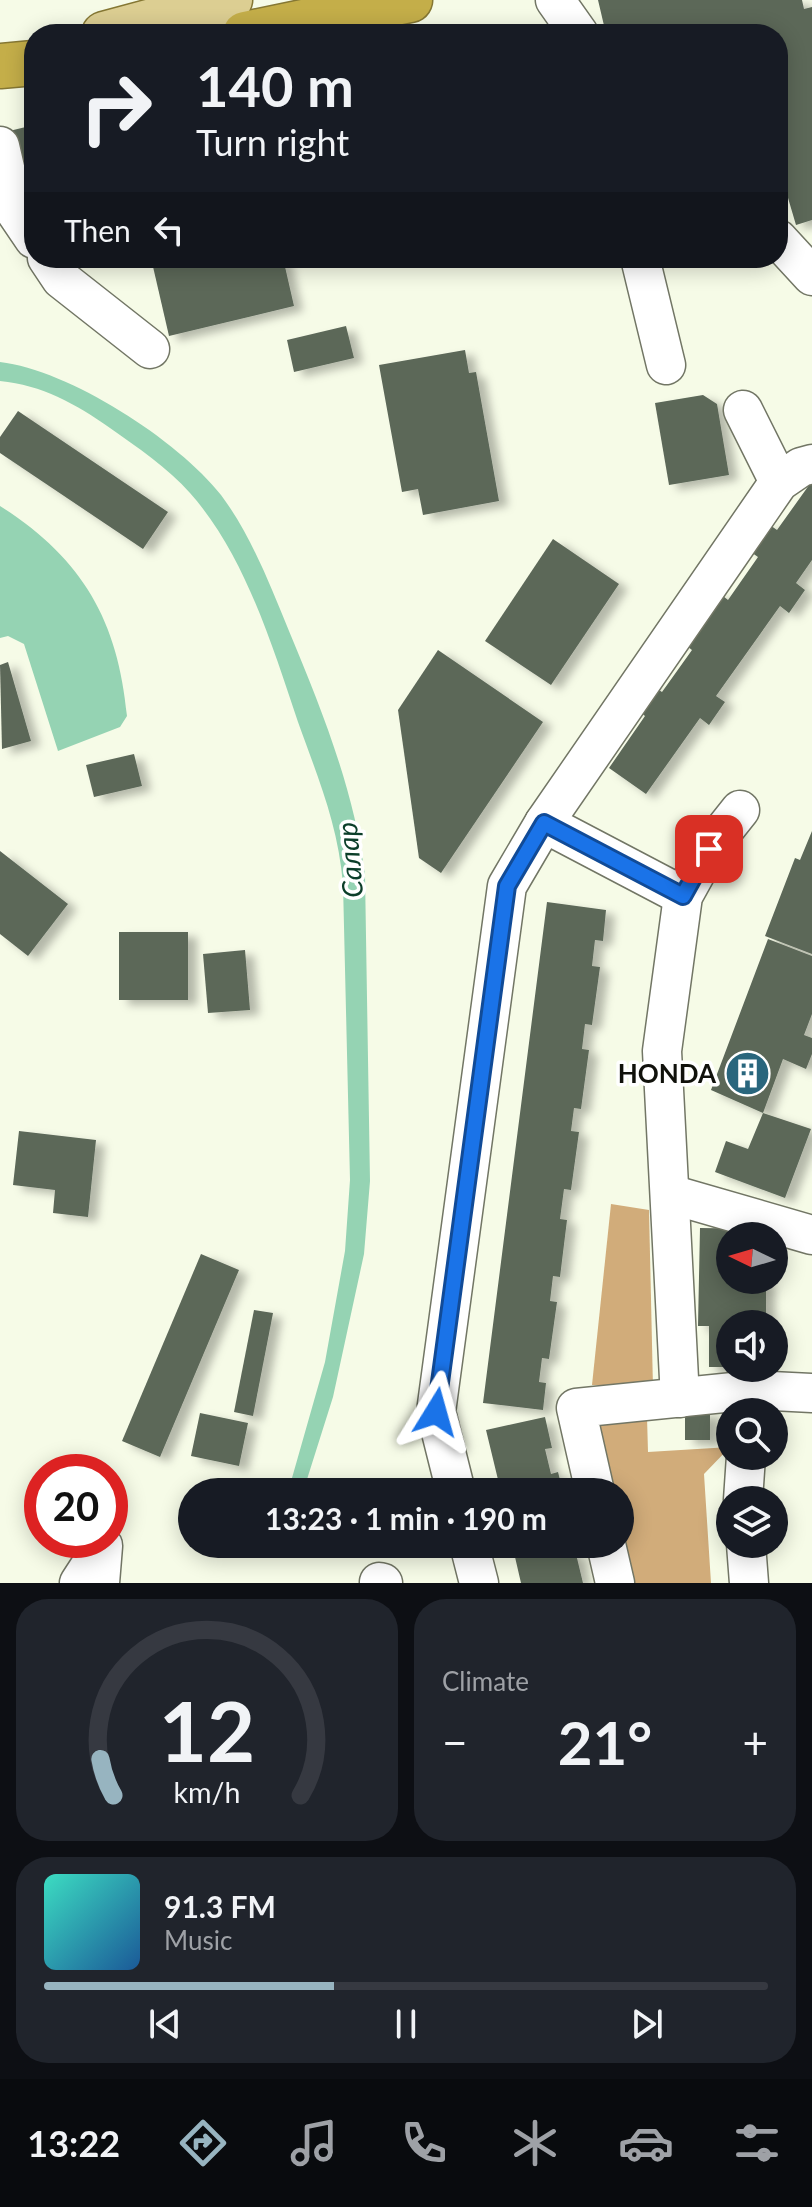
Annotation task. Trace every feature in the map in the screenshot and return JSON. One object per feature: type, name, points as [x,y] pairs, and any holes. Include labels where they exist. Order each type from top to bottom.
[{"type":"highway","points":[[294,24],[410,0]]},
{"type":"highway","points":[[0,65],[24,64]]},
{"type":"main road","points":[[141,24],[230,0]]},
{"type":"main road","points":[[0,65],[24,57]]},
{"type":"lane","points":[[555,0],[572,24]]},
{"type":"lane","points":[[0,146],[15,211],[24,224]]},
{"type":"lane","points":[[788,250],[812,276]]},
{"type":"lane","points":[[54,268],[61,279],[150,349]]},
{"type":"lane","points":[[642,268],[666,365]]},
{"type":"lane","points":[[743,410],[779,482]]},
{"type":"lane","points":[[452,1478],[436,1412],[507,886],[544,823],[779,482],[801,467],[812,464]]},
{"type":"lane","points":[[680,1398],[662,1051],[683,896],[709,849],[740,810]]},
{"type":"lane","points":[[544,823],[683,896]]},
{"type":"lane","points":[[670,1194],[812,1235]]},
{"type":"lane","points":[[774,1398],[812,1393]]},
{"type":"lane","points":[[592,1478],[576,1408],[680,1398],[716,1400]]},
{"type":"lane","points":[[79,1583],[103,1546],[100,1583]]},
{"type":"lane","points":[[473,1558],[479,1583]]},
{"type":"lane","points":[[609,1558],[615,1583]]},
{"type":"lane","points":[[747,1558],[749,1583]]},
{"type":"shaded area","points":[[611,1204],[649,1210],[653,1388],[592,1385]]},
{"type":"shaded area","points":[[647,1417],[648,1452],[716,1448],[716,1462],[704,1474],[711,1583],[626,1583],[622,1558],[634,1558],[634,1478],[603,1478],[591,1423]]},
{"type":"water","name":"Салар","points":[[0,362],[58,378],[89,393],[178,452],[221,495],[251,543],[275,596],[325,721],[345,781],[365,875],[370,1181],[364,1254],[333,1397],[307,1478],[292,1478],[325,1362],[345,1251],[350,1180],[343,884],[332,821],[255,602],[209,517],[172,475],[97,419],[44,391],[0,381]]},
{"type":"water","points":[[0,506],[29,526],[74,570],[91,594],[115,650],[127,716],[120,727],[58,751],[24,644],[8,636],[0,638]]},
{"type":"building","points":[[598,0],[802,0],[804,9],[812,7],[812,220],[796,225],[788,198],[788,24],[604,24]]},
{"type":"building","points":[[24,127],[24,184],[14,187],[1,133]]},
{"type":"building","points":[[153,268],[285,268],[294,306],[169,336]]},
{"type":"building","points":[[346,326],[354,358],[294,372],[287,340]]},
{"type":"building","points":[[465,350],[469,373],[476,372],[499,501],[423,515],[418,489],[402,492],[379,365]]},
{"type":"building","points":[[703,395],[717,404],[729,475],[669,485],[655,403]]},
{"type":"building","points":[[18,411],[168,512],[143,549],[0,453],[0,437]]},
{"type":"building","points":[[812,481],[812,560],[796,583],[805,590],[789,613],[780,606],[716,696],[725,702],[709,725],[700,718],[646,794],[609,768],[645,716],[637,709],[653,686],[662,692],[692,650],[683,643],[718,592],[728,600],[758,557],[748,550],[767,523],[777,530]]},
{"type":"building","points":[[553,539],[619,584],[551,685],[485,641]]},
{"type":"building","points":[[438,650],[543,722],[441,873],[419,858],[398,710]]},
{"type":"building","points":[[8,662],[31,741],[2,749],[0,665]]},
{"type":"building","points":[[134,754],[142,786],[94,797],[86,765]]},
{"type":"building","points":[[812,831],[812,954],[765,936],[795,858],[800,860]]},
{"type":"building","points":[[0,851],[68,904],[28,956],[0,934]]},
{"type":"building","points":[[547,902],[606,910],[603,941],[595,940],[592,966],[600,967],[592,1025],[585,1024],[582,1049],[589,1050],[581,1109],[574,1108],[571,1131],[579,1132],[571,1190],[564,1189],[560,1219],[567,1220],[560,1277],[553,1276],[550,1301],[557,1302],[549,1359],[542,1358],[539,1382],[546,1383],[543,1410],[483,1403]]},
{"type":"building","points":[[119,932],[188,932],[188,1000],[119,1000]]},
{"type":"building","points":[[768,939],[812,956],[812,1014],[804,1035],[812,1038],[812,1054],[806,1069],[783,1059],[763,1113],[711,1090]]},
{"type":"building","points":[[245,950],[250,1010],[208,1013],[203,954]]},
{"type":"building","points":[[763,1113],[811,1129],[785,1198],[715,1172],[726,1141],[748,1149]]},
{"type":"building","points":[[19,1131],[96,1140],[88,1217],[53,1213],[55,1190],[13,1185]]},
{"type":"building","points":[[700,1228],[716,1228],[716,1294],[766,1294],[766,1310],[716,1310],[716,1367],[709,1367],[709,1326],[698,1326]]},
{"type":"building","points":[[201,1254],[239,1270],[160,1457],[122,1441]]},
{"type":"building","points":[[254,1310],[273,1313],[253,1416],[234,1412]]},
{"type":"building","points":[[685,1412],[710,1412],[710,1440],[685,1440]]},
{"type":"building","points":[[200,1413],[248,1423],[239,1466],[191,1456]]},
{"type":"building","points":[[545,1417],[552,1448],[545,1449],[551,1474],[558,1472],[560,1478],[498,1478],[486,1430]]},
{"type":"building","points":[[515,1558],[577,1558],[583,1583],[521,1583]]},
{"type":"place","name":"HONDA","points":[[747,1074]]},
{"type":"route","points":[[436,1412],[507,886],[544,823],[683,896],[709,849]]}]
